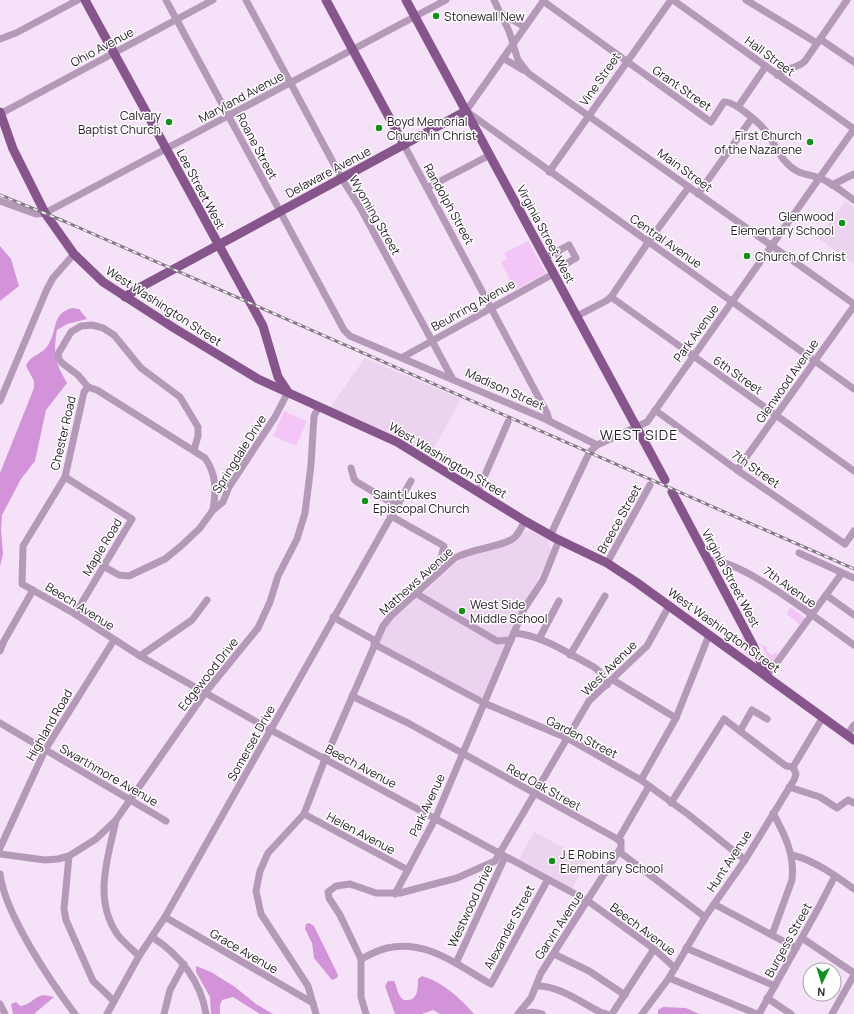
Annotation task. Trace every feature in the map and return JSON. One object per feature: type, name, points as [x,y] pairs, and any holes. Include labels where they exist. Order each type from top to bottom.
[{"type":"main road","name":"Lee Street West","points":[[85,0],[263,326],[278,377],[288,392]]},
{"type":"main road","name":"Randolph Street","points":[[326,0],[404,145]]},
{"type":"main road","name":"Virginia Street West","points":[[406,0],[665,480]]},
{"type":"main road","name":"Delaware Avenue","points":[[125,297],[466,111]]},
{"type":"main road","name":"West Washington Street","points":[[0,113],[12,150],[46,213],[74,254],[103,282],[258,379],[397,442],[550,536],[607,563],[767,676],[851,738]]},
{"type":"main road","points":[[240,368],[266,378],[272,375],[273,362]]},
{"type":"main road","name":"Virginia Street West","points":[[672,492],[758,655],[767,676]]},
{"type":"street","points":[[0,39],[16,33],[78,0]]},
{"type":"street","name":"Roane Street","points":[[166,0],[344,330],[350,336],[403,357]]},
{"type":"street","name":"Ohio Avenue","points":[[0,113],[213,0]]},
{"type":"street","name":"Wyoming Street","points":[[246,0],[342,179],[361,209],[452,378]]},
{"type":"street","name":"Maryland Avenue","points":[[46,213],[167,150],[446,0]]},
{"type":"street","name":"Main Street","points":[[494,0],[502,14],[518,60],[528,73],[588,114],[854,305]]},
{"type":"street","name":"Grant Street","points":[[543,0],[710,122],[724,102],[728,102],[738,107]]},
{"type":"street","name":"Delaware Avenue","points":[[466,111],[543,0]]},
{"type":"street","name":"Vine Street","points":[[549,172],[588,114],[672,0]]},
{"type":"street","name":"Hall Street","points":[[672,0],[854,129]]},
{"type":"street","points":[[746,0],[854,62]]},
{"type":"street","points":[[778,75],[784,69],[802,64],[847,0]]},
{"type":"street","points":[[502,14],[525,27]]},
{"type":"street","points":[[503,58],[528,73]]},
{"type":"street","points":[[766,66],[738,107],[764,128],[780,155],[792,168],[803,175],[820,178],[854,200]]},
{"type":"street","name":"Central Avenue","points":[[466,111],[854,390]]},
{"type":"street","points":[[698,194],[752,118]]},
{"type":"street","name":"Park Avenue","points":[[597,445],[637,428],[647,422],[854,129]]},
{"type":"street","name":"Randolph Street","points":[[404,145],[492,308],[547,413],[549,420]]},
{"type":"street","points":[[427,188],[490,155]]},
{"type":"street","points":[[832,185],[854,174]]},
{"type":"street","points":[[577,316],[606,301],[610,297],[648,242],[689,187]]},
{"type":"street","points":[[0,201],[36,214],[46,213]]},
{"type":"street","points":[[545,258],[557,252]]},
{"type":"street","points":[[0,401],[3,383],[47,289],[53,278],[74,254]]},
{"type":"street","name":"Beuhring Avenue","points":[[403,357],[431,340],[553,274]]},
{"type":"street","name":"6th Street","points":[[610,297],[692,357],[854,471]]},
{"type":"street","name":"Glenwood Avenue","points":[[737,470],[854,305]]},
{"type":"street","points":[[88,387],[78,375],[62,363],[58,354],[71,332],[81,326],[92,324],[103,328],[114,336],[141,368],[180,397],[198,427],[194,450]]},
{"type":"street","name":"Madison Street","points":[[403,357],[549,420],[597,445]]},
{"type":"street","name":"Chester Road","points":[[33,590],[22,584],[22,549],[65,477],[84,392],[88,387],[97,390],[205,458],[211,466],[216,488],[213,510]]},
{"type":"street","name":"Springdale Drive","points":[[104,566],[125,577],[148,568],[182,546],[200,528],[213,510],[223,502],[229,487],[275,417],[288,392]]},
{"type":"street","name":"Edgewood Drive","points":[[0,854],[45,860],[69,856],[96,839],[116,820],[205,693],[258,628],[268,607],[278,576],[297,539],[306,505],[311,465],[314,416],[319,406]]},
{"type":"street","name":"7th Street","points":[[655,410],[737,470],[845,544],[854,531]]},
{"type":"street","points":[[478,491],[508,422]]},
{"type":"street","points":[[550,536],[588,455],[597,445]]},
{"type":"street","points":[[351,468],[354,479],[357,482],[396,506]]},
{"type":"street","name":"Maple Road","points":[[65,477],[132,519],[75,614]]},
{"type":"street","name":"Somerset Drive","points":[[106,1014],[139,956],[165,917],[271,730],[332,617],[411,481]]},
{"type":"street","name":"Breece Street","points":[[607,563],[650,485]]},
{"type":"street","points":[[391,516],[444,546],[437,574]]},
{"type":"street","name":"Mathews Avenue","points":[[304,814],[325,759],[383,626],[391,616],[417,594],[437,574],[465,552],[501,544],[515,538],[525,521]]},
{"type":"street","name":"Park Avenue","points":[[395,894],[435,819],[524,609],[543,580],[560,540]]},
{"type":"street","points":[[799,553],[854,578]]},
{"type":"street","name":"7th Avenue","points":[[708,561],[720,561],[746,571],[854,645]]},
{"type":"street","points":[[767,676],[842,572]]},
{"type":"street","points":[[0,651],[4,641],[33,590]]},
{"type":"street","name":"Beech Avenue","points":[[33,590],[75,614],[140,656],[271,730],[547,881],[588,901],[654,949],[675,968]]},
{"type":"street","points":[[417,594],[497,641],[525,634],[539,639],[597,669],[603,676],[607,685]]},
{"type":"street","points":[[826,595],[854,615]]},
{"type":"street","points":[[570,655],[606,596]]},
{"type":"street","points":[[140,656],[192,620],[206,600]]},
{"type":"street","points":[[539,639],[559,601]]},
{"type":"street","name":"West Avenue","points":[[395,894],[456,878],[495,861],[502,856],[534,794],[566,738],[590,701],[647,646],[669,606]]},
{"type":"street","name":"Garden Street","points":[[332,617],[484,703],[566,738],[641,780],[672,802],[745,860]]},
{"type":"street","points":[[641,780],[676,718],[709,635]]},
{"type":"street","name":"Highland Road","points":[[0,848],[45,750],[114,640]]},
{"type":"street","points":[[613,680],[676,718]]},
{"type":"street","name":"Red Oak Street","points":[[352,696],[408,724],[618,840]]},
{"type":"street","points":[[740,731],[752,710],[767,719]]},
{"type":"street","name":"Hunt Avenue","points":[[642,1014],[669,978],[705,917],[745,860],[789,787],[796,774],[793,767],[823,717]]},
{"type":"street","points":[[672,802],[724,718],[786,766],[793,767]]},
{"type":"street","name":"Swarthmore Avenue","points":[[0,723],[166,821]]},
{"type":"street","points":[[851,738],[854,725]]},
{"type":"street","points":[[649,786],[618,840],[622,844],[620,849],[621,853],[705,917]]},
{"type":"street","points":[[789,787],[820,797],[837,808],[848,800],[854,803]]},
{"type":"street","points":[[772,935],[792,880],[792,855],[773,813]]},
{"type":"street","points":[[304,814],[268,853],[260,871],[256,891],[261,914],[308,986],[316,1014]]},
{"type":"street","name":"Helen Avenue","points":[[304,814],[408,870]]},
{"type":"street","points":[[116,820],[103,880],[103,897],[108,915],[117,934],[139,956]]},
{"type":"street","name":"Garvin Avenue","points":[[518,1014],[531,998],[541,973],[620,849]]},
{"type":"street","points":[[792,855],[799,857],[835,876],[854,889]]},
{"type":"street","points":[[69,856],[64,909],[66,920],[93,981],[114,1001]]},
{"type":"street","name":"Westwood Drive","points":[[456,963],[502,856]]},
{"type":"street","points":[[0,874],[6,895],[17,921],[36,956],[75,1014]]},
{"type":"street","name":"Burgess Street","points":[[758,1014],[802,938],[835,876]]},
{"type":"street","name":"Alexander Street","points":[[456,963],[491,984],[547,881]]},
{"type":"street","points":[[366,1014],[361,997],[361,958],[340,915],[329,898],[328,892],[336,886],[350,884],[376,893],[395,894]]},
{"type":"street","points":[[714,904],[796,948]]},
{"type":"street","name":"Grace Avenue","points":[[165,917],[313,1004]]},
{"type":"street","points":[[152,937],[166,946],[184,964],[202,996],[206,1014]]},
{"type":"street","points":[[802,938],[854,974],[832,1014]]},
{"type":"street","points":[[361,958],[387,948],[407,946],[433,951],[456,963]]},
{"type":"street","points":[[686,948],[775,986]]},
{"type":"street","points":[[612,1014],[654,949]]},
{"type":"street","points":[[554,954],[589,971],[625,995]]},
{"type":"street","points":[[164,1014],[170,990],[184,964]]},
{"type":"street","points":[[669,978],[758,1014]]},
{"type":"street","points":[[537,986],[547,986],[558,990],[600,1012],[607,1014]]},
{"type":"street","points":[[768,998],[791,1014]]},
{"type":"street","points":[[0,1004],[5,1014]]},
{"type":"street","points":[[522,1014],[532,1012],[542,1014]]},
{"type":"shaded area","name":"Glenwood Elementary School","points":[[845,201],[854,207],[854,264],[818,238]]},
{"type":"shaded area","points":[[528,241],[546,273],[515,290],[501,262],[507,259],[504,253]]},
{"type":"shaded area","points":[[0,246],[11,259],[19,286],[0,301]]},
{"type":"shaded area","points":[[72,308],[79,309],[87,319],[67,324],[57,330],[55,345],[56,358],[67,383],[46,410],[35,461],[21,479],[2,515],[1,530],[3,554],[0,566],[0,473],[34,388],[34,381],[26,366],[30,359],[43,351],[48,345],[58,318],[61,314]]},
{"type":"shaded area","points":[[365,358],[461,399],[427,460],[328,410]]},
{"type":"shaded area","points":[[284,411],[307,421],[296,446],[273,436]]},
{"type":"shaded area","name":"West Side Middle School","points":[[530,530],[548,540],[551,549],[550,556],[517,618],[482,699],[377,643],[387,625],[460,560],[466,556],[506,547],[519,540],[520,534]]},
{"type":"shaded area","points":[[790,607],[804,617],[805,620],[771,665],[761,645],[768,647],[766,650],[772,655],[775,653],[778,654],[800,625],[787,614]]},
{"type":"shaded area","points":[[743,636],[757,661],[756,662],[732,644],[739,643]]},
{"type":"shaded area","name":"J E Robins Elementary School","points":[[534,832],[587,860],[571,890],[518,861]]},
{"type":"shaded area","points":[[309,923],[314,926],[338,975],[337,978],[332,980],[314,958],[312,943],[305,929],[306,924]]},
{"type":"shaded area","points":[[196,966],[211,972],[235,987],[256,1004],[273,1014],[260,1014],[233,997],[222,1000],[220,1005],[220,1014],[211,1014],[210,997],[196,972]]},
{"type":"shaded area","points":[[422,976],[437,982],[451,991],[474,1014],[440,1014],[433,1010],[422,1014],[395,1014],[385,986],[388,981],[394,981],[398,993],[403,1000],[407,1000],[414,998],[416,995],[418,979]]},
{"type":"shaded area","points":[[43,995],[54,997],[34,1014],[13,1014],[11,1004],[16,1002],[20,1006],[23,1006]]},
{"type":"shaded area","points":[[663,1007],[686,1008],[699,1014],[658,1014],[658,1010]]},
{"type":"railway","points":[[0,195],[66,222],[854,569]]},
{"type":"place","name":"Stonewall New","points":[[436,16]]},
{"type":"place","name":"Calvary Baptist Church","points":[[169,122]]},
{"type":"place","name":"Boyd Memorial Church in Christ","points":[[379,128]]},
{"type":"place","name":"First Church of the Nazarene","points":[[810,142]]},
{"type":"place","name":"Glenwood Elementary School","points":[[842,223]]},
{"type":"place","name":"Church of Christ","points":[[747,256]]},
{"type":"place","name":"Saint Lukes Episcopal Church","points":[[365,501]]},
{"type":"place","name":"West Side Middle School","points":[[462,611]]},
{"type":"place","name":"J E Robins Elementary School","points":[[552,861]]},
{"type":"district","name":"WEST SIDE","points":[[639,434]]}]
